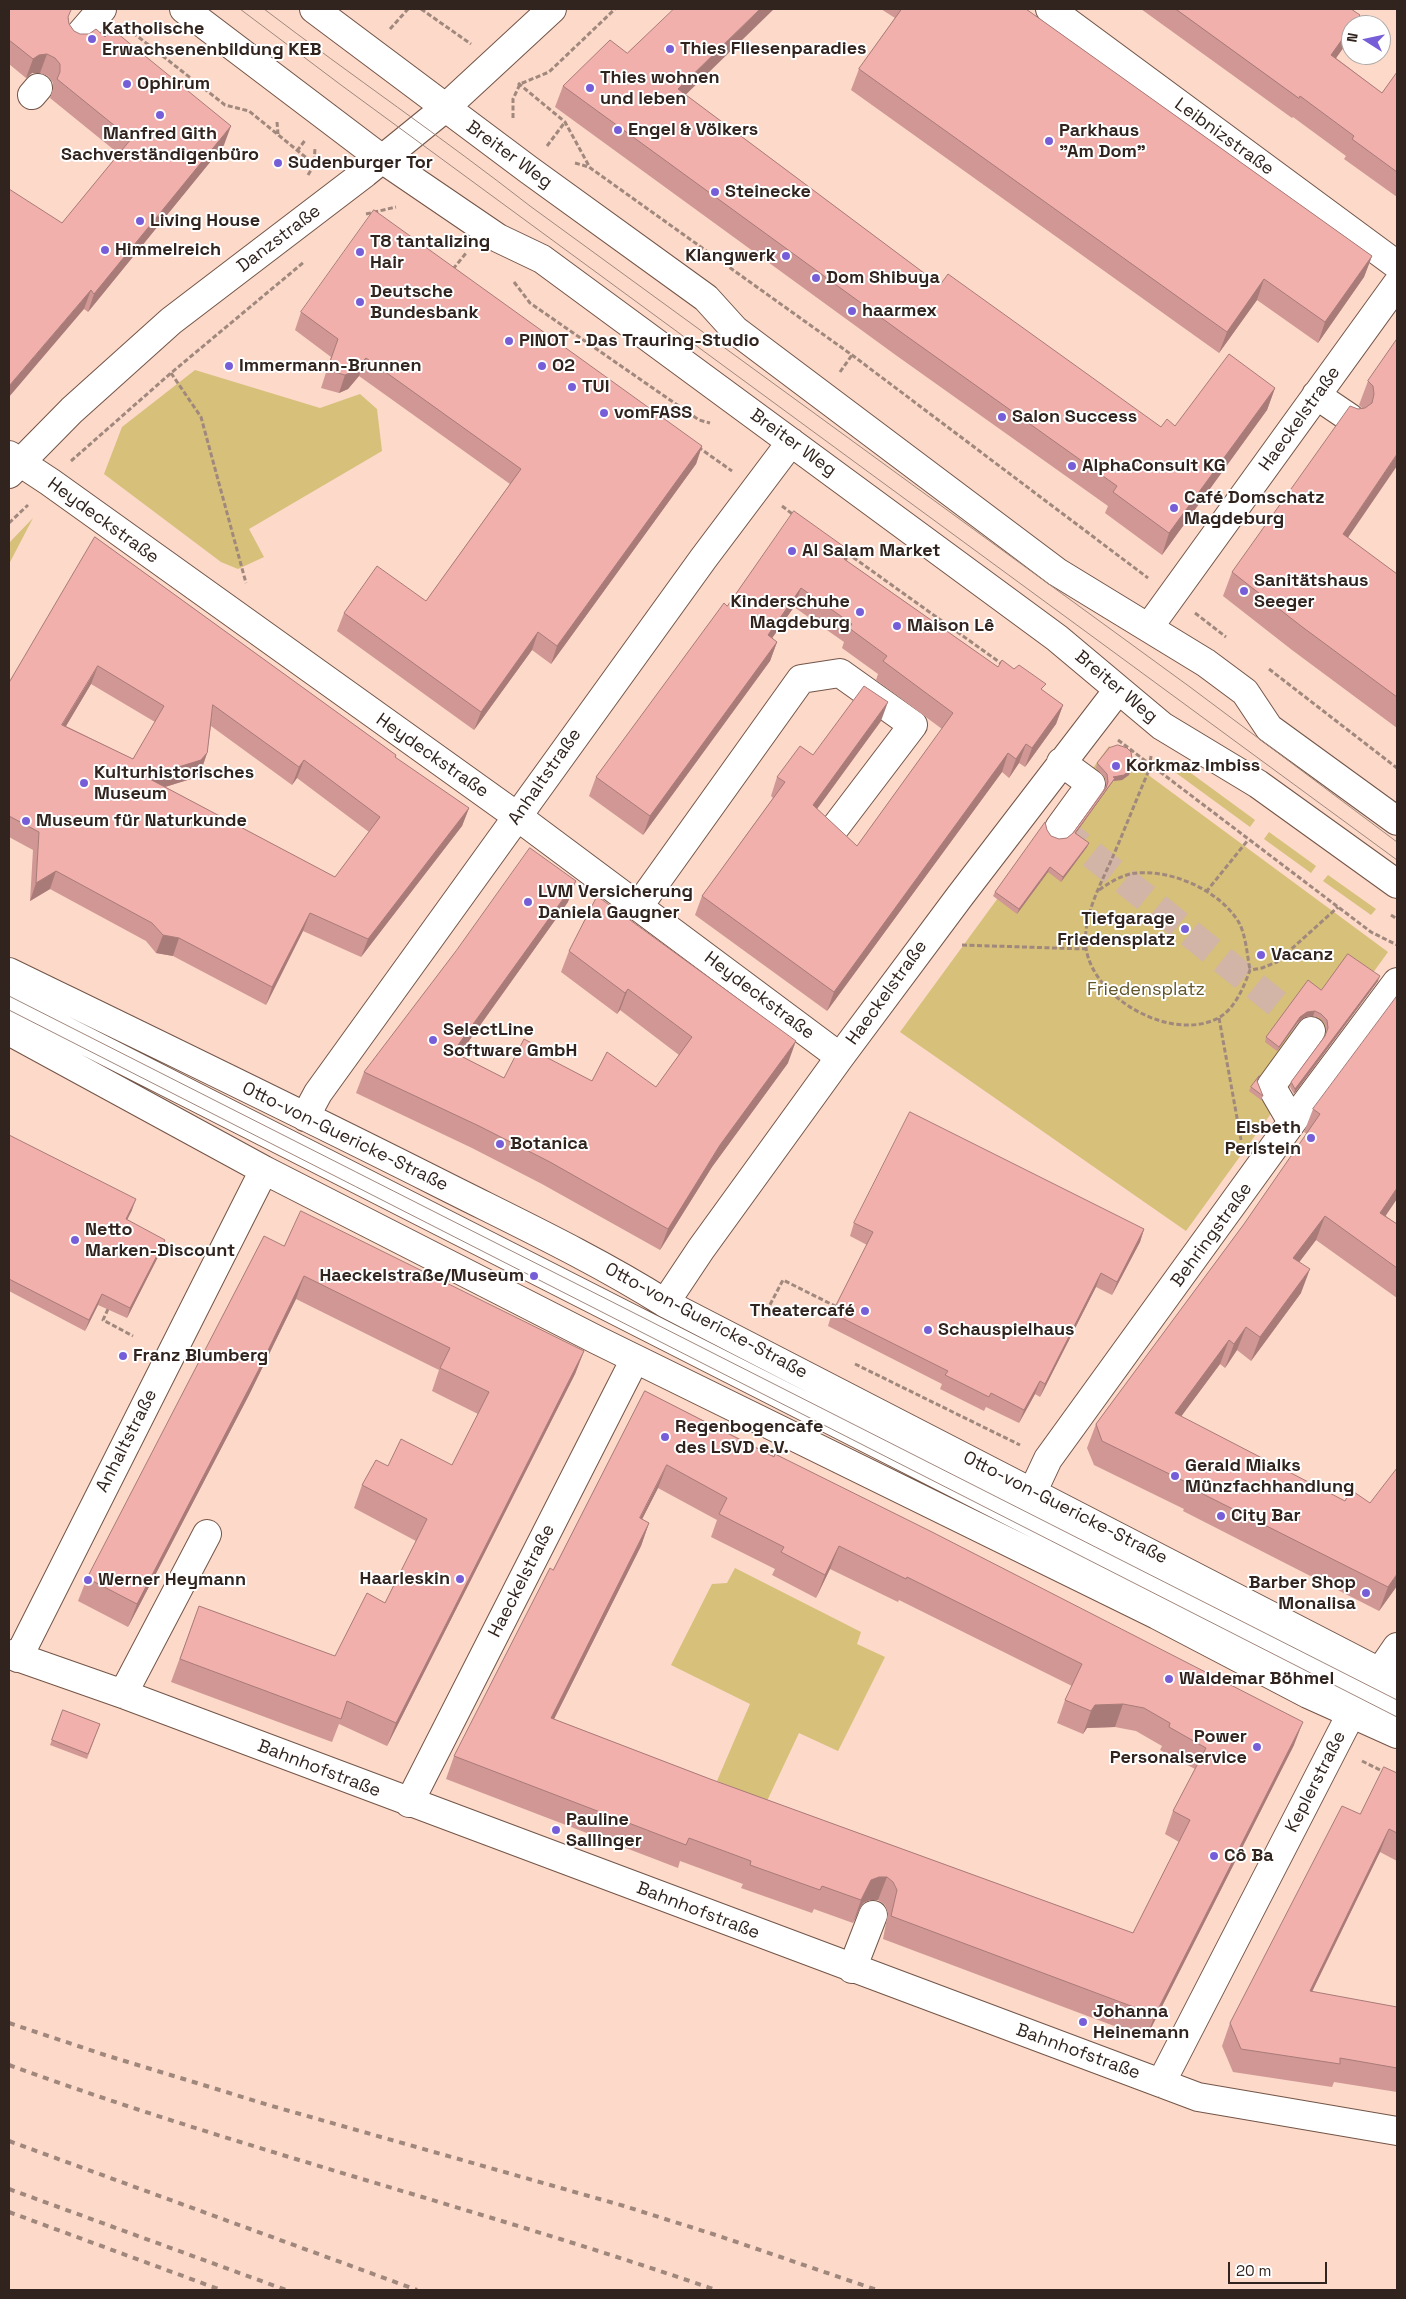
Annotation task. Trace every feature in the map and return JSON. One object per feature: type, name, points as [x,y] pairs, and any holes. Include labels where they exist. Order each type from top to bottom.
[{"type":"street","name":"Breiter Weg","points":[[184,9],[382,159],[498,238],[542,260],[791,442],[1057,638],[1162,726],[1266,789],[1397,884]]},
{"type":"street","name":"Breiter Weg","points":[[314,9],[445,108],[706,298],[735,330],[1057,572],[1206,663],[1245,692],[1269,728],[1397,821]]},
{"type":"street","name":"Danzstraße","points":[[12,464],[171,321],[382,159],[445,108],[552,9]]},
{"type":"street","name":"Leibnizstraße","points":[[1050,9],[1397,265]]},
{"type":"street","points":[[77,38],[110,15]]},
{"type":"street","name":"Haeckelstraße","points":[[1149,627],[1397,284]]},
{"type":"street","points":[[1316,394],[1350,418]]},
{"type":"street","name":"Anhaltstraße","points":[[305,1117],[318,1093],[718,538],[791,442]]},
{"type":"street","name":"Heydeckstraße","points":[[12,464],[50,482],[518,817],[840,1056]]},
{"type":"street","points":[[638,907],[801,679],[840,673],[913,724],[834,829]]},
{"type":"street","name":"Haeckelstraße","points":[[665,1303],[701,1249],[840,1056],[1061,762],[1118,690]]},
{"type":"street","points":[[1059,828],[1091,784],[1061,762]]},
{"type":"street","name":"Otto-von-Guericke-Straße","points":[[9,972],[305,1117],[619,1275],[665,1303],[1033,1491],[1373,1690],[1397,1734]]},
{"type":"street","name":"Behringstraße","points":[[1033,1491],[1048,1459],[1292,1122],[1397,982]]},
{"type":"street","points":[[9,1002],[1373,1690],[1397,1708]]},
{"type":"street","name":"Otto-von-Guericke-Straße","points":[[9,1031],[264,1170],[635,1359],[1149,1611],[1308,1694],[1373,1690]]},
{"type":"street","points":[[1292,1122],[1271,1086],[1311,1031]]},
{"type":"street","name":"Anhaltstraße","points":[[13,1656],[264,1170]]},
{"type":"street","name":"Haeckelstraße","points":[[409,1803],[635,1359]]},
{"type":"street","points":[[123,1694],[207,1534]]},
{"type":"street","name":"Keplerstraße","points":[[1161,2082],[1397,1648]]},
{"type":"street","name":"Bahnhofstraße","points":[[13,1656],[123,1694],[409,1803],[1198,2097],[1397,2131]]},
{"type":"street","points":[[852,1969],[873,1915]]},
{"type":"path","points":[[389,30],[408,9]]},
{"type":"path","points":[[421,9],[470,42],[565,122],[589,167],[852,355],[1150,578]]},
{"type":"path","points":[[514,126],[513,98],[520,84],[549,72],[615,9]]},
{"type":"path","points":[[110,15],[225,105],[248,111],[314,165],[314,145]]},
{"type":"path","points":[[277,122],[278,135]]},
{"type":"path","name":"Breiter Weg","points":[[545,149],[565,122]]},
{"type":"path","points":[[297,151],[309,134]]},
{"type":"path","points":[[363,215],[372,211],[400,208]]},
{"type":"path","points":[[372,211],[379,216]]},
{"type":"path","points":[[452,269],[470,248]]},
{"type":"path","name":"Danzstraße","points":[[77,456],[171,373],[309,257]]},
{"type":"path","points":[[445,264],[460,275]]},
{"type":"path","points":[[508,274],[530,303],[699,420],[714,423]]},
{"type":"path","points":[[171,373],[201,417],[246,583]]},
{"type":"path","points":[[691,442],[735,473]]},
{"type":"path","points":[[9,523],[32,500]]},
{"type":"path","points":[[1189,609],[1233,642]]},
{"type":"path","points":[[1264,666],[1397,768]]},
{"type":"path","points":[[1099,890],[1121,877],[1145,873],[1174,877],[1206,892],[1223,904],[1240,924],[1250,970],[1244,988],[1232,1005],[1219,1018],[1200,1023],[1166,1022],[1135,1010],[1109,991],[1091,964],[1086,949],[1089,918],[1099,890],[1149,770]]},
{"type":"path","points":[[1206,892],[1248,840]]},
{"type":"path","points":[[1250,970],[1277,962],[1338,907]]},
{"type":"path","points":[[924,943],[1086,949]]},
{"type":"path","points":[[1219,1018],[1250,1182]]},
{"type":"path","points":[[763,1318],[783,1280],[837,1307]]},
{"type":"path","points":[[108,1309],[103,1320],[133,1336]]},
{"type":"path","name":"Otto-von-Guericke-Straße","points":[[754,1314],[772,1322]]},
{"type":"path","name":"Otto-von-Guericke-Straße","points":[[852,1362],[1022,1446]]},
{"type":"path","points":[[1358,1759],[1390,1775]]},
{"type":"green space","points":[[195,370],[320,408],[360,394],[377,409],[382,451],[249,529],[264,557],[238,569],[221,562],[104,474],[122,427]]},
{"type":"green space","points":[[33,518],[9,564],[9,543]]},
{"type":"green space","name":"Friedensplatz","points":[[1109,746],[1388,952],[1186,1231],[900,1032]]},
{"type":"green space","points":[[1173,760],[1255,820],[1250,827],[1168,767]]},
{"type":"green space","points":[[1269,832],[1316,866],[1311,873],[1264,839]]},
{"type":"green space","points":[[1328,875],[1376,909],[1371,915],[1323,881]]},
{"type":"green space","points":[[735,1568],[861,1632],[857,1644],[885,1657],[838,1751],[799,1733],[766,1803],[717,1781],[750,1704],[671,1665],[712,1584],[727,1583]]},
{"type":"building","points":[[9,9],[70,9],[69,24],[74,31],[80,34],[89,34],[96,29],[105,37],[112,29],[231,126],[94,294],[91,290],[9,386],[9,189],[62,223],[131,139],[57,79],[60,72],[60,64],[55,58],[47,54],[39,55],[33,59],[9,40]]},
{"type":"building","points":[[674,9],[760,9],[678,89],[940,285],[948,274],[1161,427],[1167,419],[1175,426],[1229,354],[1275,388],[1169,533],[1113,492],[1117,486],[905,335],[563,86],[610,40],[627,53]]},
{"type":"building","name":"Parkhaus \"Am Dom\"","points":[[902,9],[1026,9],[1372,256],[1325,322],[1264,279],[1227,332],[859,69]]},
{"type":"building","points":[[1176,9],[1351,9],[1360,15],[1341,15],[1341,41],[1331,55],[1341,62],[1341,65],[1344,65],[1382,93],[1397,72],[1397,172],[1352,139],[1354,136],[1300,96],[1299,98]]},
{"type":"building","points":[[374,210],[702,446],[557,646],[538,632],[481,712],[344,613],[377,566],[426,601],[521,469],[366,358],[354,371],[345,375],[327,370],[338,339],[301,312]]},
{"type":"building","points":[[1397,339],[1397,454],[1343,534],[1397,574],[1397,697],[1232,572],[1350,406],[1358,409],[1365,408],[1372,403],[1373,386],[1368,381]]},
{"type":"building","points":[[794,511],[850,551],[844,559],[998,667],[1002,660],[1014,669],[1019,665],[1046,684],[1041,689],[1063,705],[1032,748],[1026,744],[1016,759],[1008,753],[834,992],[702,896],[785,782],[777,777],[800,746],[813,755],[864,686],[888,702],[813,805],[857,846],[953,713],[883,661],[887,656],[849,628],[852,624],[801,588],[768,635],[777,642],[650,816],[596,777],[724,603],[727,606]]},
{"type":"building","name":"Kulturhistorisches Museum","points":[[95,537],[396,755],[395,757],[469,808],[368,939],[310,913],[272,987],[179,938],[163,935],[152,923],[56,871],[36,883],[39,832],[9,816],[9,683]],"holes":[[[98,666],[164,706],[133,759],[62,725]],[[213,705],[299,767],[304,760],[380,817],[335,877],[146,777],[201,760],[207,753]]]},
{"type":"building","points":[[1118,745],[1127,748],[1131,752],[1133,765],[1124,775],[1113,777],[1115,778],[1075,833],[1089,843],[1063,877],[1050,867],[1019,909],[995,892],[1045,822],[1051,836],[1059,839],[1067,838],[1073,833],[1106,788],[1108,782],[1107,774],[1097,763],[1109,748]]},
{"type":"building","points":[[530,848],[576,881],[453,1052],[504,1078],[524,1039],[547,1051],[544,1056],[592,1081],[607,1052],[656,1087],[692,1037],[628,989],[625,993],[569,951],[597,896],[796,1041],[720,1145],[668,1229],[550,1162],[364,1072],[456,951]]},
{"type":"building","points":[[1348,954],[1380,976],[1295,1089],[1291,1082],[1325,1036],[1328,1028],[1327,1020],[1315,1011],[1307,1012],[1300,1017],[1279,1047],[1266,1037],[1308,980],[1321,990]]},
{"type":"building","points":[[1397,996],[1397,1188],[1380,1213],[1397,1224],[1397,1268],[1325,1216],[1293,1258],[1310,1269],[1260,1337],[1246,1327],[1234,1344],[1229,1340],[1175,1413],[1345,1501],[1351,1490],[1370,1503],[1397,1468],[1397,1574],[1388,1587],[1191,1488],[1192,1485],[1102,1441],[1096,1424],[1244,1224],[1320,1114],[1313,1109]]},
{"type":"building","points":[[1259,1076],[1257,1081],[1263,1096],[1251,1087]]},
{"type":"building","points":[[910,1112],[1144,1229],[1117,1282],[1101,1273],[1045,1384],[1040,1381],[1024,1410],[991,1393],[989,1397],[945,1375],[948,1371],[832,1313],[873,1232],[854,1223]]},
{"type":"building","name":"Netto Marken-Discount","points":[[9,1135],[136,1199],[126,1219],[165,1240],[130,1308],[102,1294],[89,1320],[9,1279]]},
{"type":"building","points":[[301,1211],[584,1351],[396,1723],[347,1701],[341,1719],[180,1659],[199,1606],[335,1656],[367,1593],[385,1603],[427,1519],[362,1485],[376,1460],[388,1466],[401,1439],[452,1465],[489,1392],[440,1368],[450,1348],[304,1276],[258,1371],[137,1604],[87,1578],[264,1236],[284,1246]]},
{"type":"building","points":[[645,1391],[774,1457],[775,1454],[932,1532],[1303,1722],[1155,2015],[891,1916],[897,1890],[893,1882],[887,1877],[871,1880],[861,1900],[822,1886],[820,1890],[750,1865],[751,1861],[689,1838],[686,1845],[454,1756],[550,1568],[553,1570]],"holes":[[[667,1465],[727,1498],[719,1514],[784,1547],[781,1552],[825,1575],[839,1546],[906,1579],[907,1577],[1082,1664],[1065,1700],[1091,1711],[1095,1705],[1123,1704],[1144,1708],[1170,1723],[1169,1727],[1206,1748],[1173,1811],[1190,1820],[1133,1933],[710,1779],[551,1718],[649,1523],[640,1518]]]},
{"type":"building","points":[[63,1710],[100,1724],[88,1754],[52,1740]]},
{"type":"building","points":[[1384,1767],[1397,1773],[1397,1833],[1389,1829],[1310,1991],[1397,2007],[1397,2068],[1340,2058],[1340,2064],[1241,2049],[1230,2023],[1342,1806],[1360,1814]]},
{"type":"tunnel","points":[[1059,828],[1311,1031]]},
{"type":"tram line","points":[[240,9],[1397,860]]},
{"type":"tram line","points":[[264,9],[530,206],[1190,687],[1397,842]]},
{"type":"tram line","points":[[9,996],[1397,1700]]},
{"type":"tram line","points":[[9,1010],[1397,1717]]},
{"type":"railway","points":[[9,2023],[105,2055],[272,2106],[624,2206],[877,2290]]},
{"type":"railway","points":[[9,2065],[185,2125],[540,2233],[716,2290]]},
{"type":"railway","points":[[9,2141],[417,2290]]},
{"type":"railway","points":[[9,2189],[286,2290]]},
{"type":"railway","points":[[9,2212],[221,2290]]},
{"type":"place","name":"Katholische Erwachsenenbildung KEB","points":[[92,39]]},
{"type":"place","name":"Thies Fliesenparadies","points":[[670,49]]},
{"type":"place","name":"Ophirum","points":[[127,84]]},
{"type":"place","name":"Thies wohnen und leben","points":[[590,88]]},
{"type":"place","name":"Manfred Gith Sachverständigenbüro","points":[[160,115]]},
{"type":"place","name":"Engel & Völkers","points":[[618,130]]},
{"type":"place","name":"Parkhaus \"Am Dom\"","points":[[1049,141]]},
{"type":"place","name":"Sudenburger Tor","points":[[278,163]]},
{"type":"place","name":"Steinecke","points":[[715,192]]},
{"type":"place","name":"Living House","points":[[140,221]]},
{"type":"place","name":"Himmelreich","points":[[105,250]]},
{"type":"place","name":"T8 tantalizing Hair","points":[[360,252]]},
{"type":"place","name":"Klangwerk","points":[[786,256]]},
{"type":"place","name":"Dom Shibuya","points":[[816,278]]},
{"type":"place","name":"Deutsche Bundesbank","points":[[360,302]]},
{"type":"place","name":"haarmex","points":[[852,311]]},
{"type":"place","name":"PINOT - Das Trauring-Studio","points":[[509,341]]},
{"type":"place","name":"Immermann-Brunnen","points":[[229,366]]},
{"type":"place","name":"O2","points":[[542,366]]},
{"type":"place","name":"TUI","points":[[572,387]]},
{"type":"place","name":"vomFASS","points":[[604,413]]},
{"type":"place","name":"Salon Success","points":[[1002,417]]},
{"type":"place","name":"AlphaConsult KG","points":[[1072,466]]},
{"type":"place","name":"Café Domschatz Magdeburg","points":[[1174,508]]},
{"type":"place","name":"Al Salam Market","points":[[792,551]]},
{"type":"place","name":"Sanitätshaus Seeger","points":[[1244,591]]},
{"type":"place","name":"Kinderschuhe Magdeburg","points":[[860,612]]},
{"type":"place","name":"Maison Lê","points":[[897,626]]},
{"type":"place","name":"Korkmaz Imbiss","points":[[1116,766]]},
{"type":"place","name":"Kulturhistorisches Museum","points":[[84,783]]},
{"type":"place","name":"Museum für Naturkunde","points":[[26,821]]},
{"type":"place","name":"LVM Versicherung Daniela Gaugner","points":[[528,902]]},
{"type":"place","name":"Tiefgarage Friedensplatz","points":[[1185,929]]},
{"type":"place","name":"Vacanz","points":[[1261,955]]},
{"type":"place","name":"SelectLine Software GmbH","points":[[433,1040]]},
{"type":"place","name":"Elsbeth Perlstein","points":[[1311,1138]]},
{"type":"place","name":"Botanica","points":[[500,1144]]},
{"type":"place","name":"Netto Marken-Discount","points":[[75,1240]]},
{"type":"place","name":"Haeckelstraße/Museum","points":[[534,1276]]},
{"type":"place","name":"Theatercafé","points":[[865,1311]]},
{"type":"place","name":"Schauspielhaus","points":[[928,1330]]},
{"type":"place","name":"Franz Blumberg","points":[[123,1356]]},
{"type":"place","name":"Regenbogencafe des LSVD e.V.","points":[[665,1437]]},
{"type":"place","name":"Gerald Mialks Münzfachhandlung","points":[[1175,1476]]},
{"type":"place","name":"City Bar","points":[[1221,1516]]},
{"type":"place","name":"Haarleskin","points":[[460,1579]]},
{"type":"place","name":"Werner Heymann","points":[[88,1580]]},
{"type":"place","name":"Barber Shop Monalisa","points":[[1366,1593]]},
{"type":"place","name":"Waldemar Böhmel","points":[[1169,1679]]},
{"type":"place","name":"Power Personalservice","points":[[1257,1747]]},
{"type":"place","name":"Pauline Sallinger","points":[[556,1830]]},
{"type":"place","name":"Cô Ba","points":[[1214,1856]]},
{"type":"place","name":"Johanna Heinemann","points":[[1083,2022]]}]
